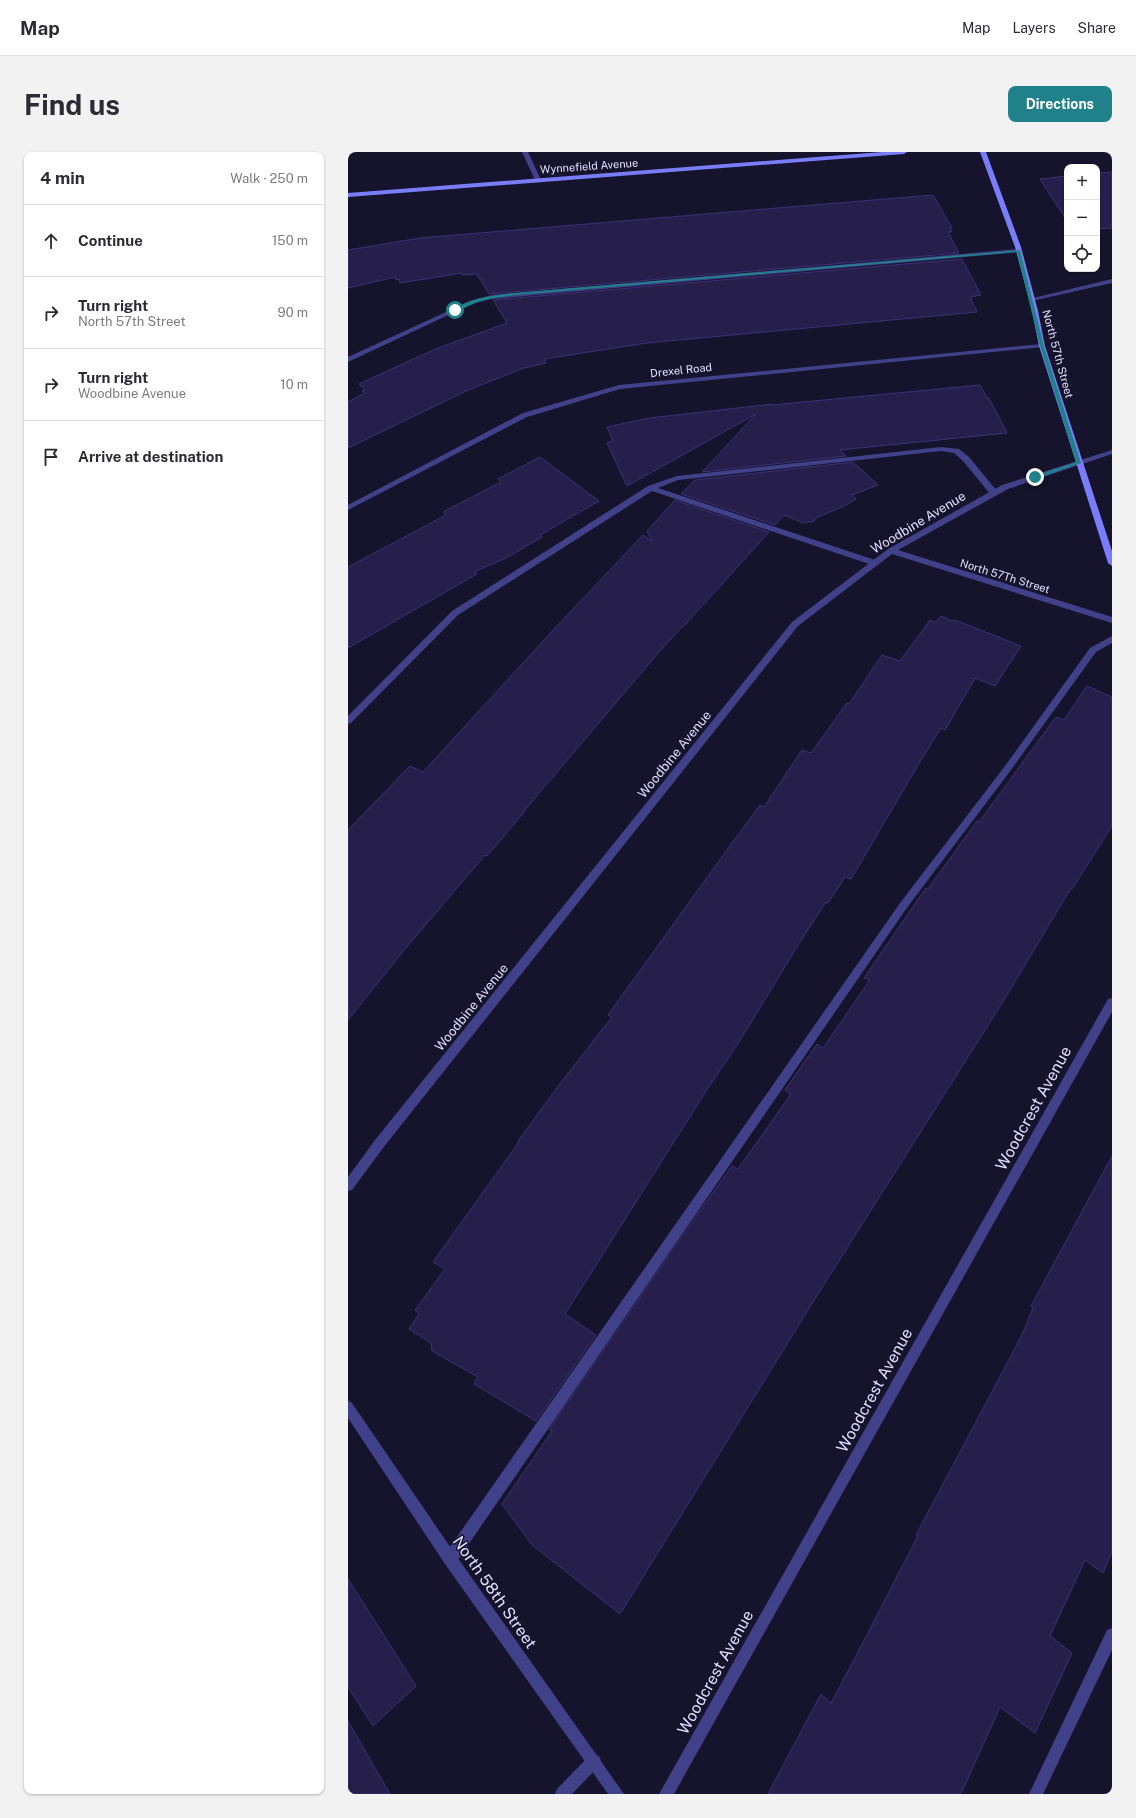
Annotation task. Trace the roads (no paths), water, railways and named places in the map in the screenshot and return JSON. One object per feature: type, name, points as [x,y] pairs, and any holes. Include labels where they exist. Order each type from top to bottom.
[{"type":"street","points":[[525,152],[538,180]]},
{"type":"street","name":"Wynnefield Avenue","points":[[348,195],[904,152]]},
{"type":"street","name":"North 57th Street","points":[[983,152],[1019,251],[1032,299],[1042,346],[1112,563]]},
{"type":"street","points":[[348,360],[472,302],[492,297],[1019,251]]},
{"type":"street","points":[[1032,299],[1112,281]]},
{"type":"street","name":"Drexel Road","points":[[348,508],[525,415],[620,387],[1042,346]]},
{"type":"street","points":[[348,721],[454,613],[651,488],[678,478],[941,449],[956,451],[961,455],[994,493]]},
{"type":"street","name":"Woodbine Avenue","points":[[348,1186],[384,1138],[795,624],[891,551],[1005,487],[1112,452]]},
{"type":"street","points":[[651,488],[875,563]]},
{"type":"street","name":"North 57Th Street","points":[[891,551],[1112,620]]},
{"type":"street","points":[[450,1559],[903,906],[1008,768],[1093,650],[1112,639]]},
{"type":"street","name":"Woodcrest Avenue","points":[[666,1794],[1112,1002]]},
{"type":"street","name":"North 58th Street","points":[[348,1408],[450,1559],[617,1794]]},
{"type":"street","points":[[1036,1794],[1112,1635]]},
{"type":"street","points":[[562,1794],[594,1761]]}]
